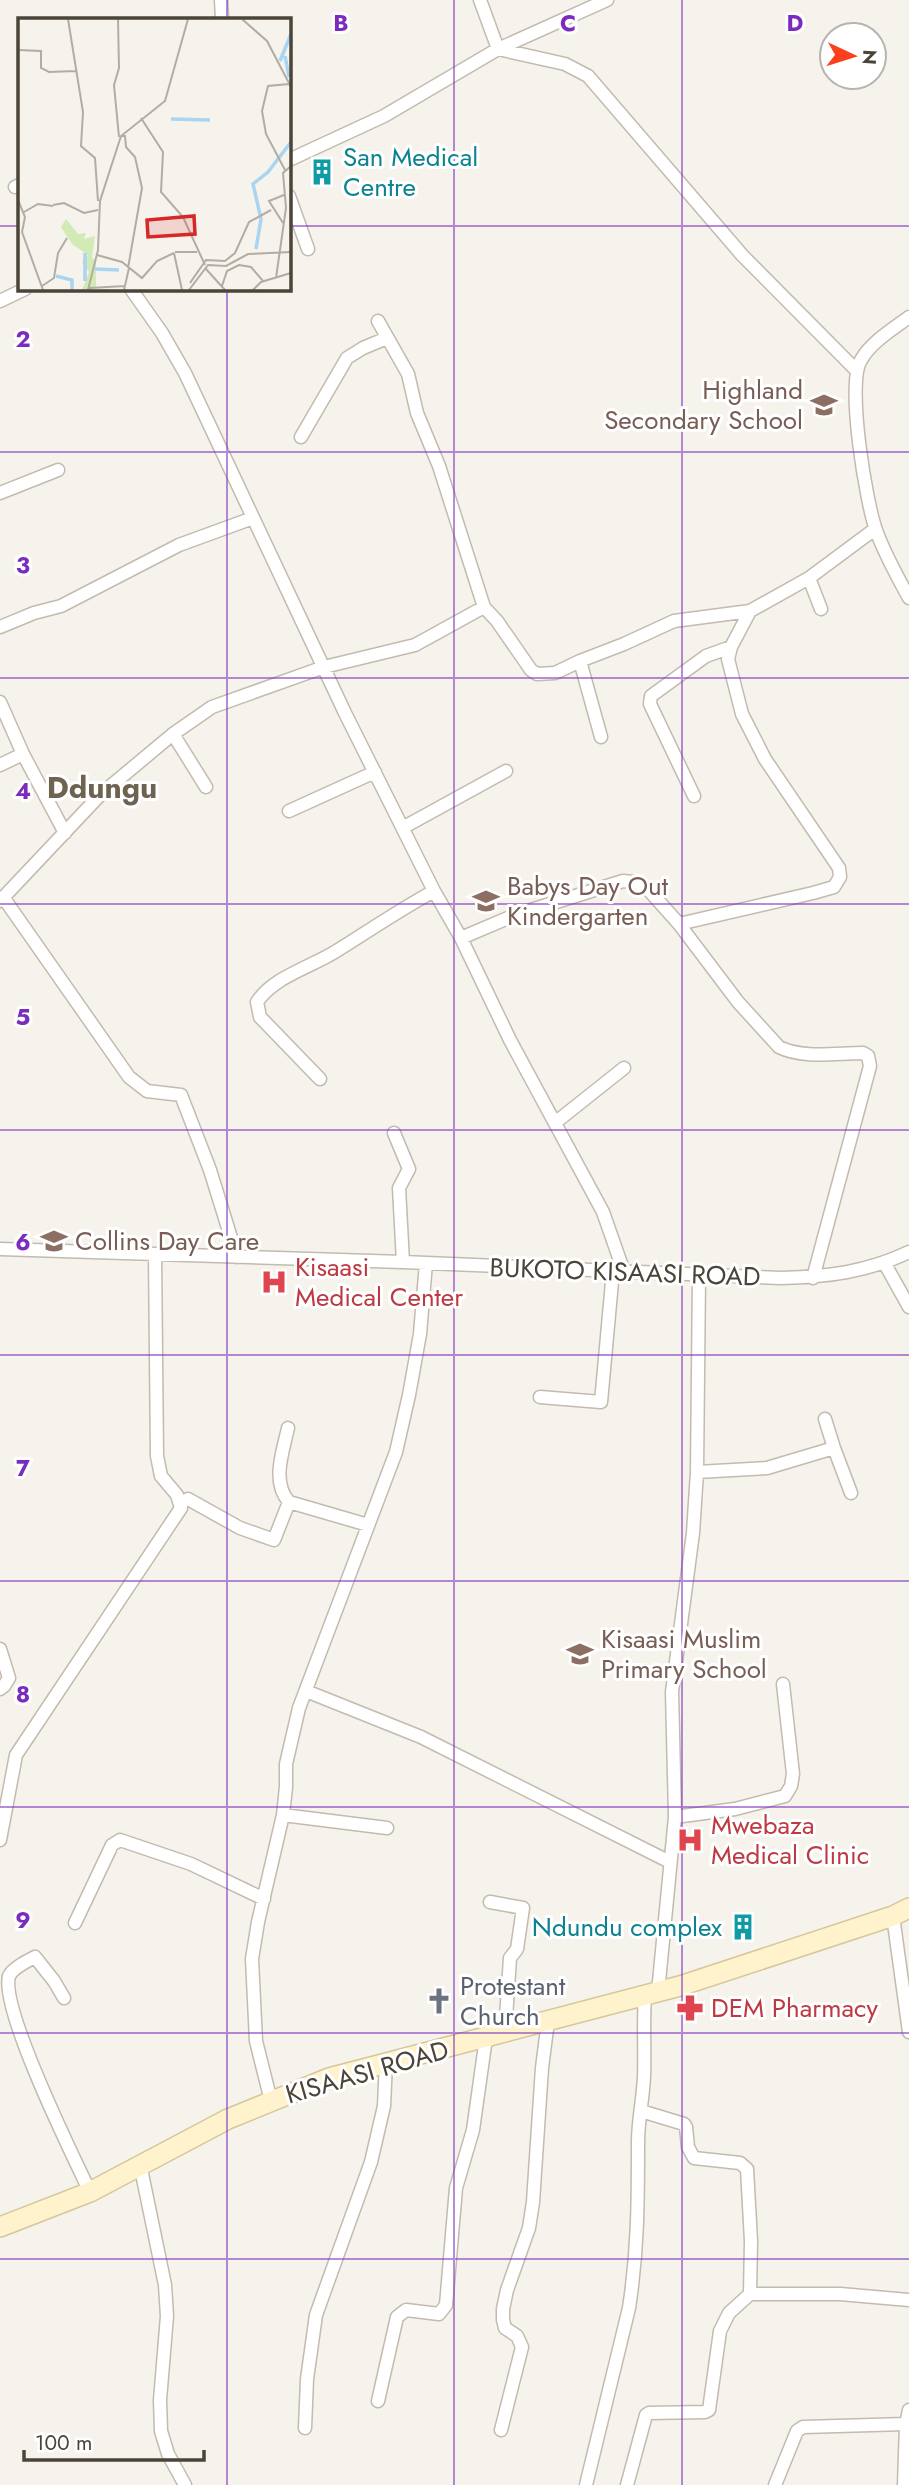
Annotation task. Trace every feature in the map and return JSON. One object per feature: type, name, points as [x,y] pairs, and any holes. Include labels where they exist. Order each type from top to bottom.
[{"type":"main road","name":"KISAASI ROAD","points":[[0,2227],[90,2192],[228,2119],[329,2078],[652,1994],[901,1912]]},
{"type":"street","points":[[221,0],[222,18]]},
{"type":"street","points":[[480,0],[498,49]]},
{"type":"street","points":[[290,160],[384,116],[498,49],[607,0]]},
{"type":"street","points":[[498,49],[565,65],[588,75],[734,246],[856,370]]},
{"type":"street","points":[[290,199],[308,249]]},
{"type":"street","points":[[1,297],[22,290]]},
{"type":"street","points":[[132,290],[162,333],[185,373],[434,891],[461,938],[510,1040],[603,1212],[619,1272],[601,1402],[540,1397]]},
{"type":"street","points":[[909,317],[867,351],[856,370],[857,418],[875,529],[904,579],[909,598]]},
{"type":"street","points":[[378,321],[408,374],[416,413],[439,466],[484,607],[497,621],[524,663],[537,674],[555,673],[674,621],[750,611],[809,578],[875,529]]},
{"type":"street","points":[[302,437],[347,358],[362,348],[387,338]]},
{"type":"street","points":[[0,493],[58,470]]},
{"type":"street","points":[[0,627],[61,606],[179,545],[253,518]]},
{"type":"street","points":[[809,578],[821,609]]},
{"type":"street","points":[[237,1257],[210,1170],[181,1095],[147,1091],[129,1077],[2,899],[101,794],[173,734],[212,707],[324,667],[415,645],[484,607]]},
{"type":"street","points":[[679,924],[834,887],[840,877],[839,868],[753,738],[742,714],[729,669],[731,647],[750,611]]},
{"type":"street","points":[[694,796],[650,704],[651,696],[706,656],[731,647]]},
{"type":"street","points":[[580,661],[601,737]]},
{"type":"street","points":[[0,702],[23,754],[65,833]]},
{"type":"street","points":[[173,734],[206,786]]},
{"type":"street","points":[[0,765],[23,754]]},
{"type":"street","points":[[404,827],[506,771]]},
{"type":"street","points":[[289,811],[375,772]]},
{"type":"street","points":[[461,938],[516,915],[623,881],[633,882],[646,887],[679,924],[738,1002],[779,1047],[805,1053],[863,1054],[870,1060],[813,1278]]},
{"type":"street","points":[[320,1079],[260,1017],[257,1003],[261,996],[287,976],[337,951],[381,921],[434,891]]},
{"type":"street","points":[[556,1122],[624,1068]]},
{"type":"street","points":[[394,1133],[410,1169],[399,1188],[403,1262]]},
{"type":"street","name":"BUKOTO KISAASI ROAD","points":[[0,1249],[813,1278],[885,1264],[909,1252]]},
{"type":"street","points":[[0,1840],[16,1755],[178,1513],[180,1503],[177,1495],[161,1476],[157,1456],[155,1254]]},
{"type":"street","points":[[271,2101],[256,2041],[252,1995],[253,1959],[283,1815],[286,1764],[299,1708],[396,1452],[420,1334],[426,1263]]},
{"type":"street","points":[[885,1264],[909,1307]]},
{"type":"street","points":[[586,2485],[633,2282],[639,2213],[638,2141],[652,1994],[675,1817],[671,1692],[693,1533],[697,1472],[699,1275]]},
{"type":"street","points":[[825,1419],[851,1493]]},
{"type":"street","points":[[288,1428],[279,1479],[282,1494],[289,1502],[368,1525]]},
{"type":"street","points":[[697,1472],[767,1468],[834,1448]]},
{"type":"street","points":[[180,1503],[188,1499],[240,1528],[274,1540],[289,1502]]},
{"type":"street","points":[[0,1649],[9,1678],[0,1689]]},
{"type":"street","points":[[675,1817],[734,1809],[786,1796],[793,1774],[783,1684]]},
{"type":"street","points":[[306,1691],[421,1737],[670,1862]]},
{"type":"street","points":[[283,1815],[387,1828]]},
{"type":"street","points":[[75,1923],[112,1844],[120,1840],[218,1875],[264,1899]]},
{"type":"street","points":[[378,2401],[397,2317],[406,2310],[439,2314],[446,2305],[456,2188],[473,2130],[510,1958],[517,1949],[523,1908],[490,1902]]},
{"type":"street","points":[[901,1912],[909,2032]]},
{"type":"street","points":[[64,1998],[35,1957],[11,1973],[8,1979],[8,1992],[24,2052],[90,2192]]},
{"type":"street","points":[[501,2430],[522,2347],[517,2336],[505,2328],[503,2309],[529,2228],[548,2021]]},
{"type":"street","points":[[305,2428],[316,2315],[371,2162],[384,2106],[386,2062]]},
{"type":"street","points":[[641,2111],[684,2124],[690,2153],[694,2158],[740,2163],[747,2169],[751,2241],[750,2294]]},
{"type":"street","points":[[140,2164],[165,2285],[167,2316],[160,2400],[161,2431],[168,2454],[185,2485]]},
{"type":"street","points":[[628,2485],[646,2415],[705,2413],[709,2410],[720,2331],[729,2313],[750,2294],[840,2294],[909,2300]]},
{"type":"street","points":[[775,2485],[797,2431],[803,2427],[907,2417],[904,2485]]},
{"type":"place","name":"San Medical Centre","points":[[322,172]]},
{"type":"place","name":"Highland Secondary School","points":[[824,405]]},
{"type":"place","name":"Babys Day Out Kindergarten","points":[[486,901]]},
{"type":"place","name":"Collins Day Care","points":[[54,1241]]},
{"type":"place","name":"Kisaasi Medical Center","points":[[274,1282]]},
{"type":"place","name":"Kisaasi Muslim Primary School","points":[[580,1654]]},
{"type":"place","name":"Mwebaza Medical Clinic","points":[[690,1840]]},
{"type":"place","name":"Ndundu complex","points":[[743,1927]]},
{"type":"place","name":"Protestant Church","points":[[439,2001]]},
{"type":"place","name":"DEM Pharmacy","points":[[690,2008]]},
{"type":"district","name":"Ddungu","points":[[102,788]]}]
